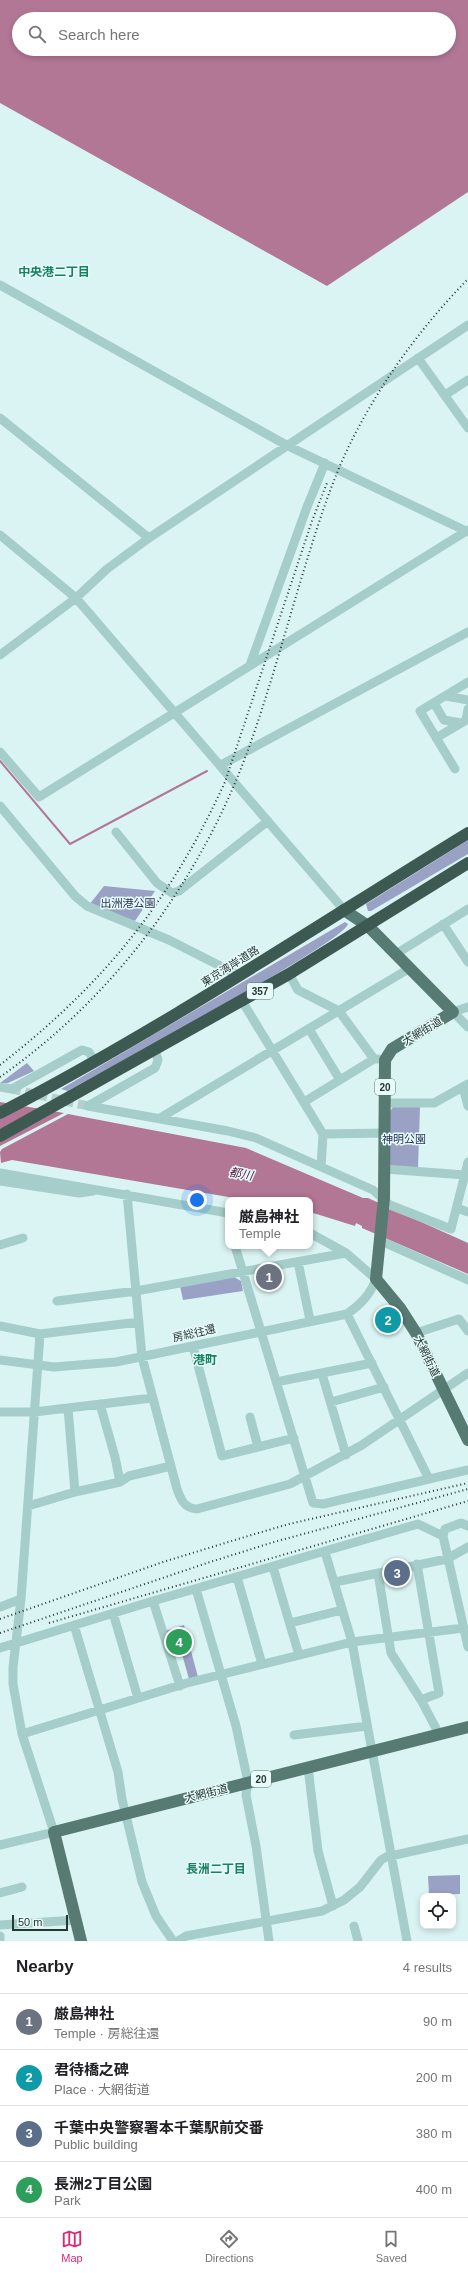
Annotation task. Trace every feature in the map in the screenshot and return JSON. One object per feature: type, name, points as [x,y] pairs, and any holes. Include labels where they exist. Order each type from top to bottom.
[{"type":"highway","name":"東京湾岸道路","points":[[0,1113],[95,1062],[240,976],[468,833]]},
{"type":"highway","name":"357","points":[[0,1136],[48,1111],[289,974],[468,863]]},
{"type":"main road","name":"大網街道","points":[[344,910],[368,926],[453,1012],[392,1048],[379,1059]]},
{"type":"main road","name":"20","points":[[376,1279],[381,1241],[385,1169],[385,1103],[379,1059]]},
{"type":"main road","name":"大網街道","points":[[376,1279],[400,1308],[416,1333],[468,1440]]},
{"type":"main road","name":"大網街道","points":[[54,1832],[372,1750],[468,1727]]},
{"type":"main road","points":[[54,1832],[81,1941]]},
{"type":"street","points":[[0,285],[288,446],[467,531]]},
{"type":"street","points":[[0,655],[76,598],[107,569],[149,538],[468,325]]},
{"type":"street","points":[[418,358],[468,428]]},
{"type":"street","points":[[445,395],[468,380]]},
{"type":"street","points":[[0,418],[149,538]]},
{"type":"street","points":[[250,665],[325,463]]},
{"type":"street","points":[[0,752],[39,797],[175,711],[467,531]]},
{"type":"street","points":[[0,535],[76,598],[175,711],[344,910]]},
{"type":"street","points":[[221,765],[468,632]]},
{"type":"street","points":[[455,769],[420,711],[468,682]]},
{"type":"street","points":[[446,696],[468,700]]},
{"type":"street","points":[[434,703],[444,720],[465,720]]},
{"type":"street","points":[[436,738],[465,720],[468,709]]},
{"type":"street","points":[[0,806],[75,896],[87,906],[169,940],[240,976]]},
{"type":"street","points":[[116,832],[157,883],[172,893],[179,892],[268,821]]},
{"type":"street","points":[[396,954],[468,909]]},
{"type":"street","points":[[443,924],[468,962]]},
{"type":"street","points":[[160,1118],[410,968]]},
{"type":"street","points":[[289,974],[298,990],[339,1011],[379,1059],[304,1102]]},
{"type":"street","points":[[242,1001],[323,1134],[321,1167]]},
{"type":"street","points":[[468,1007],[453,1012],[468,1028]]},
{"type":"street","points":[[309,1029],[340,1080]]},
{"type":"street","points":[[0,1087],[12,1089],[82,1050],[90,1052],[95,1062]]},
{"type":"street","points":[[155,1050],[158,1060],[155,1068],[88,1106],[243,1134],[373,1190],[384,1198],[390,1205],[451,1229],[468,1162]]},
{"type":"street","points":[[385,1103],[434,1103],[466,1085],[468,1106]]},
{"type":"street","points":[[323,1134],[385,1133]]},
{"type":"street","points":[[385,1169],[465,1175]]},
{"type":"street","points":[[0,1172],[101,1189],[225,1215]]},
{"type":"street","points":[[0,1181],[79,1194],[101,1189]]},
{"type":"street","points":[[127,1194],[142,1357],[177,1489],[181,1501],[185,1506],[197,1509],[290,1484],[346,1455],[468,1373]]},
{"type":"street","points":[[457,1208],[468,1212]]},
{"type":"street","points":[[313,1235],[346,1254],[376,1279]]},
{"type":"street","points":[[0,1245],[23,1238]]},
{"type":"street","points":[[381,1241],[468,1280]]},
{"type":"street","points":[[237,1249],[313,1504],[468,1470]]},
{"type":"street","points":[[57,1301],[136,1291],[346,1254]]},
{"type":"street","points":[[298,1262],[310,1320]]},
{"type":"street","name":"房総往還","points":[[0,1360],[37,1366],[87,1365],[142,1357],[310,1320],[347,1314],[364,1301],[376,1279]]},
{"type":"street","points":[[347,1314],[429,1479]]},
{"type":"street","points":[[416,1333],[458,1319],[468,1331]]},
{"type":"street","points":[[0,1326],[40,1334],[138,1322]]},
{"type":"street","points":[[0,1845],[54,1832],[22,1734],[13,1684],[13,1667],[21,1599],[40,1334]]},
{"type":"street","points":[[193,1346],[222,1456],[294,1438]]},
{"type":"street","points":[[276,1382],[372,1363]]},
{"type":"street","points":[[322,1374],[346,1455]]},
{"type":"street","points":[[331,1402],[384,1387]]},
{"type":"street","points":[[0,1412],[34,1412],[152,1398]]},
{"type":"street","points":[[100,1404],[115,1456],[120,1482]]},
{"type":"street","points":[[68,1408],[76,1492]]},
{"type":"street","points":[[250,1417],[258,1447]]},
{"type":"street","points":[[28,1506],[76,1492],[120,1482],[129,1476],[171,1466]]},
{"type":"street","points":[[468,1526],[461,1523],[445,1528],[442,1536],[468,1647]]},
{"type":"street","points":[[0,1648],[153,1601],[418,1524],[442,1536]]},
{"type":"street","points":[[335,1582],[447,1559],[468,1547]]},
{"type":"street","points":[[325,1552],[352,1642],[407,1941]]},
{"type":"street","points":[[417,1564],[438,1693],[421,1700]]},
{"type":"street","points":[[273,1567],[299,1655]]},
{"type":"street","points":[[378,1573],[391,1653],[421,1700],[438,1734]]},
{"type":"street","points":[[236,1577],[262,1664]]},
{"type":"street","points":[[196,1589],[236,1726],[248,1782],[246,1795],[269,1941]]},
{"type":"street","points":[[0,1607],[21,1599]]},
{"type":"street","points":[[153,1601],[180,1686]]},
{"type":"street","points":[[290,1623],[342,1610]]},
{"type":"street","points":[[114,1613],[138,1698]]},
{"type":"street","points":[[74,1625],[118,1772],[122,1799],[142,1882],[156,1916],[173,1941]]},
{"type":"street","points":[[22,1734],[221,1674],[352,1642],[463,1628]]},
{"type":"street","points":[[294,1736],[367,1726]]},
{"type":"street","points":[[308,1767],[318,1851],[333,1906]]},
{"type":"street","points":[[178,1941],[186,1936],[314,1914],[333,1906],[360,1887],[381,1860],[392,1856],[468,1839]]},
{"type":"street","points":[[0,1893],[22,1887]]},
{"type":"street","points":[[0,1925],[76,1920]]},
{"type":"street","points":[[354,1926],[358,1941]]},
{"type":"street","points":[[0,1936],[0,1941]]},
{"type":"green space","points":[[468,840],[468,854],[371,911],[368,911],[366,904]]},
{"type":"green space","name":"出洲港公園","points":[[104,886],[155,891],[135,921],[89,905]]},
{"type":"green space","points":[[345,922],[348,924],[336,936],[267,980],[68,1091],[61,1089]]},
{"type":"green space","points":[[27,1063],[34,1071],[8,1083],[0,1083]]},
{"type":"green space","name":"神明公園","points":[[393,1107],[420,1107],[418,1168],[389,1166],[390,1111]]},
{"type":"green space","points":[[234,1277],[241,1281],[243,1291],[183,1300],[180,1286]]},
{"type":"green space","points":[[184,1625],[198,1677],[189,1679],[182,1654],[173,1657],[165,1631]]},
{"type":"green space","points":[[460,1875],[460,1894],[429,1893],[428,1876]]},
{"type":"water","points":[[0,0],[468,0],[468,192],[327,286],[0,103]]},
{"type":"water","points":[[0,1102],[64,1113],[0,1146]]},
{"type":"water","name":"都川","points":[[68,1114],[246,1148],[363,1198],[368,1198],[468,1243],[468,1274],[362,1228],[362,1226],[356,1223],[355,1226],[313,1213],[313,1197],[228,1197],[12,1160],[1,1163],[0,1152],[2,1149]]},
{"type":"waterway","points":[[0,761],[70,844],[207,771]]},
{"type":"tunnel","points":[[12,1089],[88,1106]]},
{"type":"railway","points":[[0,1077],[41,1045],[80,1011],[116,973],[149,933],[178,890],[205,845],[228,798],[256,728],[318,526],[335,478],[348,448],[386,380],[433,317],[468,279]]},
{"type":"railway","points":[[0,1065],[37,1035],[71,1003],[102,972],[131,938],[157,903],[204,825],[225,782],[312,521],[327,483]]},
{"type":"railway","points":[[0,1619],[163,1562],[289,1524],[468,1483]]},
{"type":"railway","points":[[0,1633],[274,1542],[468,1489]]},
{"type":"railway","points":[[49,1623],[468,1501]]},
{"type":"place","name":"厳島神社","points":[[269,1277]]},
{"type":"place","name":"君待橋之碑","points":[[388,1320]]},
{"type":"place","name":"千葉中央警察署本千葉駅前交番","points":[[397,1573]]},
{"type":"place","name":"長洲2丁目公園","points":[[179,1642]]},
{"type":"district","name":"中央港二丁目","points":[[54,272]]},
{"type":"district","name":"港町","points":[[205,1360]]},
{"type":"district","name":"長洲二丁目","points":[[216,1869]]}]
